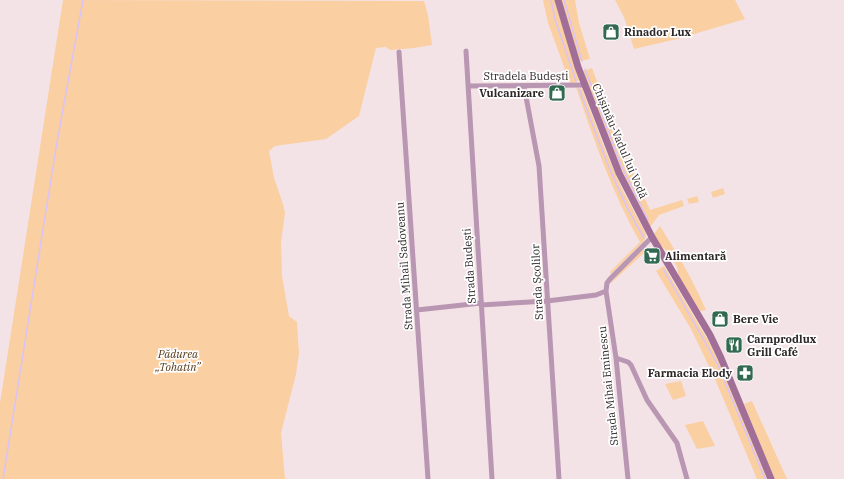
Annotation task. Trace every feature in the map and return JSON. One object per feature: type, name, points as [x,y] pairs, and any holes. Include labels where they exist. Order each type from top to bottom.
[{"type":"main road","name":"Chișinău-Vadul lui Vodă","points":[[558,0],[565,27],[584,85],[619,173],[652,237],[710,335],[771,479]]},
{"type":"street","name":"Strada Budești","points":[[466,51],[492,479]]},
{"type":"street","name":"Strada Mihail Sadoveanu","points":[[399,52],[428,479]]},
{"type":"street","name":"Stradela Budești","points":[[469,86],[584,85]]},
{"type":"street","name":"Strada Școlilor","points":[[524,86],[539,166],[559,479]]},
{"type":"street","points":[[417,310],[596,295],[606,291],[607,283],[610,279],[652,237]]},
{"type":"street","name":"Strada Mihai Eminescu","points":[[606,291],[616,358],[628,479]]},
{"type":"street","points":[[616,358],[628,362],[631,365],[647,400],[672,434],[677,443],[687,479]]},
{"type":"green space","name":"Pădurea „Tohatin”","points":[[63,0],[424,1],[428,15],[432,45],[390,50],[386,47],[376,48],[359,116],[326,139],[275,146],[269,151],[274,178],[285,213],[281,242],[282,276],[289,316],[297,322],[299,353],[296,374],[281,433],[285,479],[0,479],[0,403]]},
{"type":"green space","points":[[543,0],[555,0],[579,80],[576,82],[571,83],[568,79],[548,23]]},
{"type":"green space","points":[[561,0],[575,0],[579,23],[590,59],[579,61]]},
{"type":"green space","points":[[615,0],[735,0],[745,19],[677,39],[634,49],[624,17]]},
{"type":"green space","points":[[592,68],[623,151],[650,210],[682,200],[684,206],[659,215],[650,227],[620,167],[583,71]]},
{"type":"green space","points":[[576,87],[582,89],[622,189],[646,234],[643,242],[611,274],[610,272],[640,242],[612,186]]},
{"type":"green space","points":[[723,188],[725,194],[713,198],[711,192]]},
{"type":"green space","points":[[697,196],[699,202],[689,204],[687,199]]},
{"type":"green space","points":[[660,226],[696,288],[706,310],[700,311],[679,277],[677,267],[669,253],[661,246],[654,234]]},
{"type":"green space","points":[[643,249],[645,252],[611,283],[611,281]]},
{"type":"green space","points":[[664,266],[709,342],[720,364],[767,479],[757,479],[715,379],[691,329],[656,271]]},
{"type":"green space","points":[[681,381],[686,396],[673,400],[665,384]]},
{"type":"green space","points":[[752,401],[787,479],[774,479],[744,404]]},
{"type":"green space","points":[[703,421],[715,446],[697,449],[685,425]]},
{"type":"waterway","points":[[3,479],[57,142],[83,0]]},
{"type":"waterway","points":[[551,0],[555,19],[576,81]]},
{"type":"waterway","points":[[564,0],[582,61]]},
{"type":"waterway","points":[[585,69],[621,165],[648,220]]},
{"type":"waterway","points":[[579,89],[616,184],[644,238]]},
{"type":"waterway","points":[[664,270],[718,365],[765,479]]},
{"type":"place","name":"Rinador Lux","points":[[611,32]]},
{"type":"place","name":"Vulcanizare","points":[[557,93]]},
{"type":"place","name":"Alimentară","points":[[652,256]]},
{"type":"place","name":"Bere Vie","points":[[720,319]]},
{"type":"place","name":"Carnprodlux Grill Café","points":[[734,345]]},
{"type":"place","name":"Farmacia Elody","points":[[745,373]]}]
